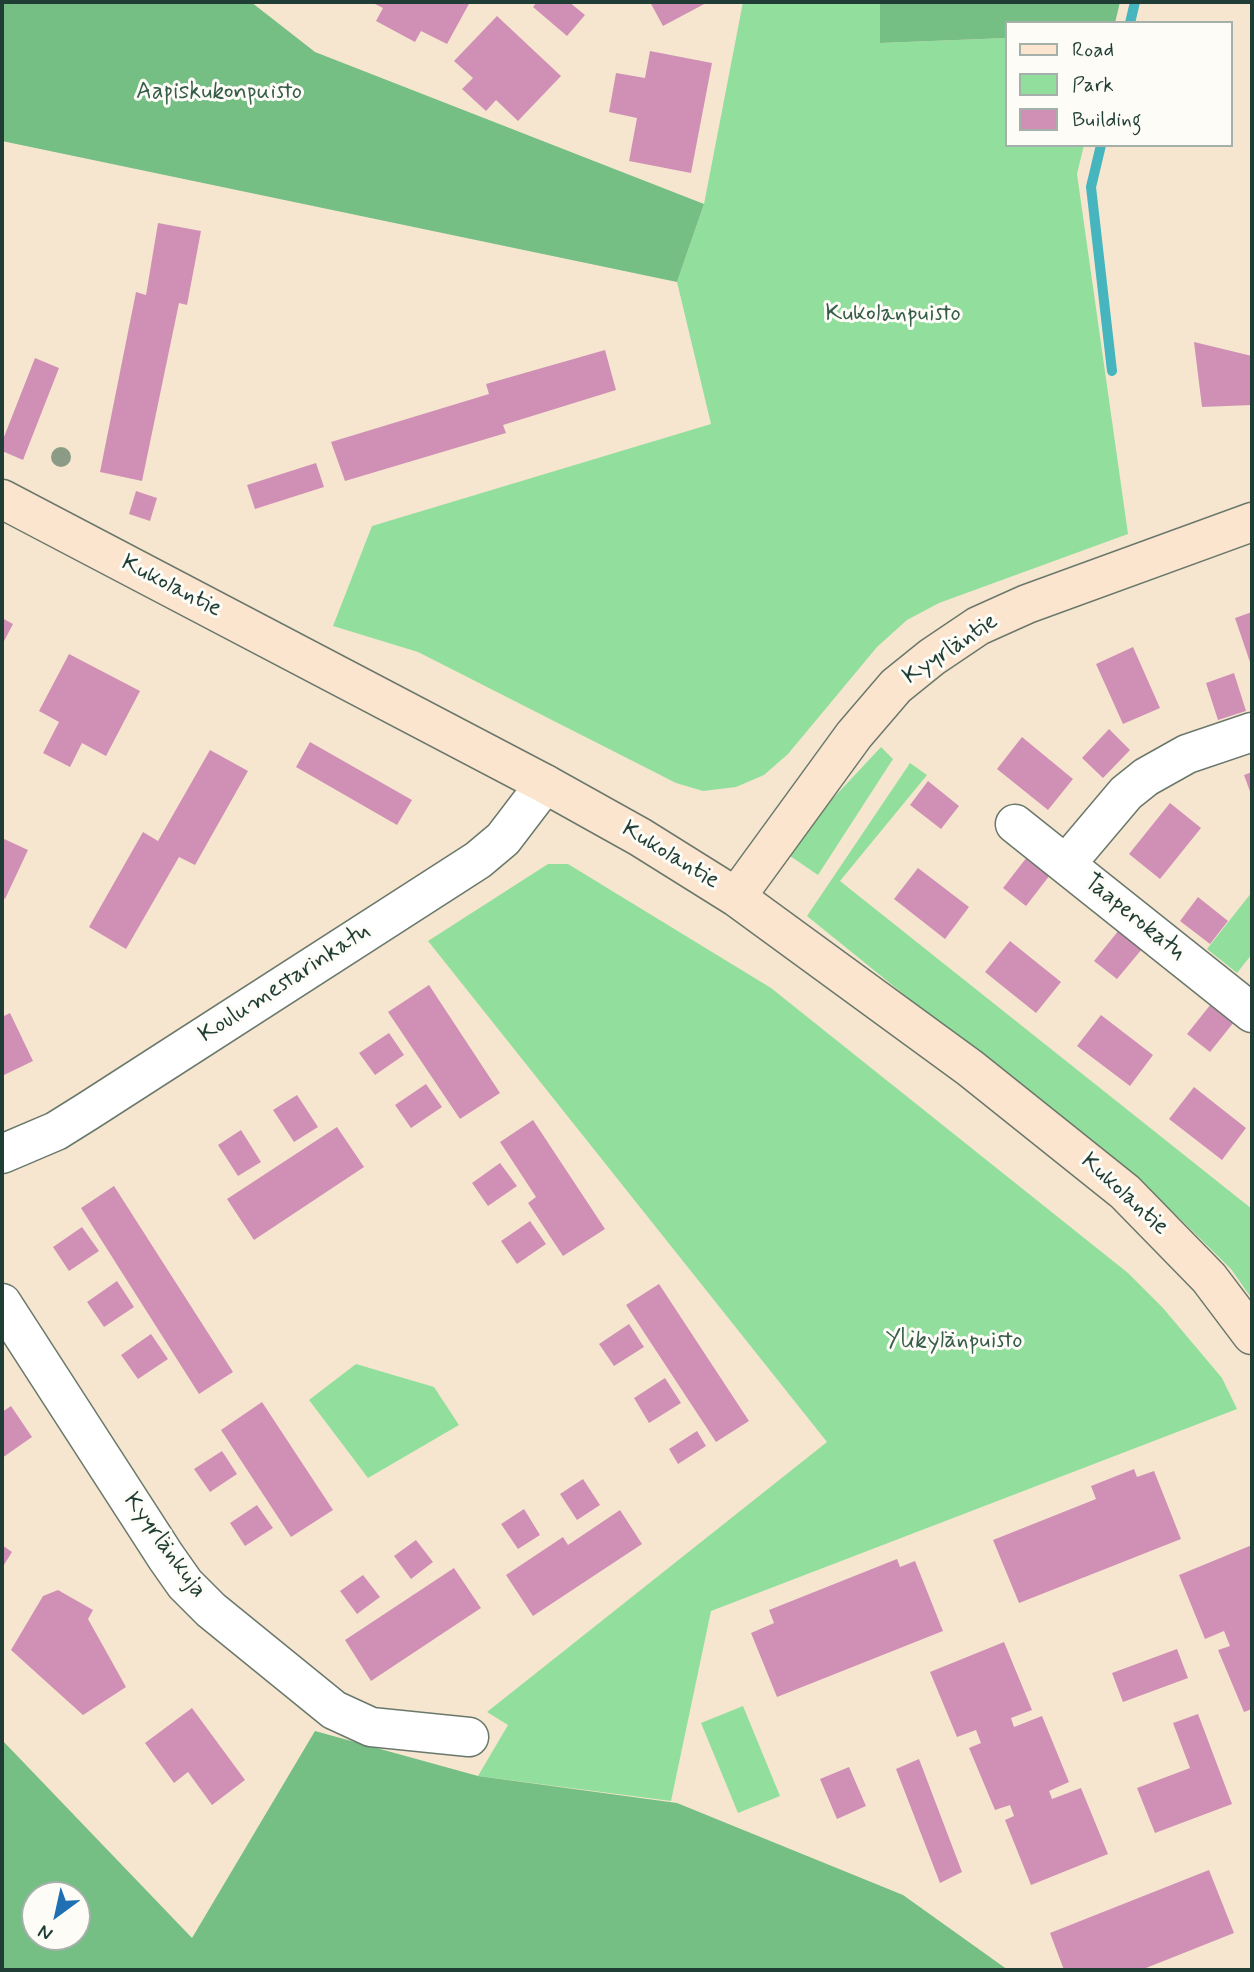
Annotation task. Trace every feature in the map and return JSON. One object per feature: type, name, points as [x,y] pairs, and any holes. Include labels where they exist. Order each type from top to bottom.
[{"type":"street","name":"Kukolantie","points":[[2,499],[545,784],[640,837],[736,897],[970,1068],[1125,1192],[1209,1278],[1252,1335]]},
{"type":"street","name":"Kyyrläntie","points":[[736,897],[854,734],[896,687],[932,657],[978,626],[1027,604],[1252,522]]},
{"type":"street","points":[[1066,864],[1126,793],[1146,777],[1187,754],[1252,732]]},
{"type":"street","name":"Koulumestarinkatu","points":[[2,1154],[56,1131],[78,1118],[478,860],[511,830],[545,784]]},
{"type":"street","name":"Taaperokatu","points":[[1015,824],[1252,1013]]},
{"type":"street","name":"Kyyrlänkuja","points":[[2,1303],[172,1566],[211,1610],[334,1710],[371,1727],[469,1737]]},
{"type":"green space","name":"Aapiskukonpuisto","points":[[2,2],[251,2],[315,52],[704,204],[677,282],[2,141]]},
{"type":"green space","name":"Kukolanpuisto","points":[[743,2],[880,2],[880,43],[1006,38],[1006,147],[1084,147],[1077,174],[1128,534],[939,603],[907,620],[877,647],[788,754],[764,775],[736,787],[703,791],[676,783],[418,652],[333,626],[372,526],[711,424],[677,282],[704,204]]},
{"type":"green space","points":[[880,2],[1120,2],[1115,21],[1006,21],[1006,38],[880,43]]},
{"type":"green space","points":[[881,747],[893,759],[818,875],[790,856],[808,825]]},
{"type":"green space","points":[[910,763],[927,775],[840,881],[1252,1209],[1252,1299],[1231,1269],[1174,1213],[807,916]]},
{"type":"green space","name":"Ylikylänpuisto","points":[[548,864],[568,864],[771,988],[1128,1273],[1163,1308],[1222,1378],[1237,1409],[711,1611],[671,1801],[478,1776],[508,1725],[487,1712],[827,1442],[428,941]]},
{"type":"green space","points":[[1252,892],[1252,954],[1237,973],[1207,949]]},
{"type":"green space","points":[[356,1364],[434,1387],[459,1425],[368,1478],[309,1400]]},
{"type":"green space","points":[[743,1706],[780,1796],[738,1813],[701,1723]]},
{"type":"green space","points":[[315,1731],[478,1776],[677,1803],[903,1895],[1008,1970],[2,1970],[2,1740],[192,1938]]},
{"type":"building","points":[[371,2],[470,2],[447,44],[421,31],[415,42],[376,21],[383,8]]},
{"type":"building","points":[[537,2],[569,2],[585,15],[567,36],[533,7]]},
{"type":"building","points":[[650,2],[708,2],[663,26]]},
{"type":"building","points":[[497,16],[561,76],[518,121],[496,100],[486,111],[462,89],[473,78],[454,61]]},
{"type":"building","points":[[650,51],[712,63],[691,173],[629,161],[637,118],[609,112],[616,73],[645,78]]},
{"type":"building","points":[[158,223],[201,231],[187,305],[179,303],[142,481],[100,472],[136,292],[146,295]]},
{"type":"building","points":[[1194,342],[1252,356],[1252,405],[1202,407]]},
{"type":"building","points":[[605,350],[616,390],[503,425],[506,433],[345,481],[331,442],[489,394],[486,384]]},
{"type":"building","points":[[35,358],[59,368],[23,460],[2,451],[2,442]]},
{"type":"building","points":[[316,463],[324,487],[255,509],[247,485]]},
{"type":"building","points":[[136,491],[157,498],[150,521],[129,514]]},
{"type":"building","points":[[1252,612],[1252,668],[1235,618]]},
{"type":"building","points":[[2,618],[13,624],[2,645]]},
{"type":"building","points":[[1133,647],[1160,708],[1123,724],[1096,664]]},
{"type":"building","points":[[69,654],[140,691],[106,756],[82,743],[70,767],[43,753],[59,722],[39,711]]},
{"type":"building","points":[[1234,673],[1246,711],[1218,720],[1206,683]]},
{"type":"building","points":[[1109,729],[1130,750],[1103,778],[1082,758]]},
{"type":"building","points":[[1022,737],[1073,779],[1048,810],[997,769]]},
{"type":"building","points":[[310,742],[412,800],[397,825],[296,767]]},
{"type":"building","points":[[210,750],[248,771],[195,865],[179,857],[126,949],[89,927],[143,832],[158,841]]},
{"type":"building","points":[[1252,772],[1252,797],[1244,775]]},
{"type":"building","points":[[928,781],[959,806],[941,829],[910,805]]},
{"type":"building","points":[[1170,803],[1201,828],[1160,879],[1129,854]]},
{"type":"building","points":[[2,838],[28,850],[5,899],[2,897]]},
{"type":"building","points":[[1027,857],[1050,875],[1026,906],[1003,888]]},
{"type":"building","points":[[918,868],[969,907],[945,939],[894,899]]},
{"type":"building","points":[[1198,897],[1228,921],[1210,944],[1180,921]]},
{"type":"building","points":[[1119,930],[1142,949],[1117,979],[1094,961]]},
{"type":"building","points":[[1010,941],[1061,982],[1036,1013],[985,972]]},
{"type":"building","points":[[429,985],[500,1093],[460,1119],[388,1012]]},
{"type":"building","points":[[1211,1004],[1234,1022],[1210,1052],[1187,1034]]},
{"type":"building","points":[[10,1013],[33,1061],[2,1076],[2,1017]]},
{"type":"building","points":[[1101,1015],[1153,1055],[1130,1086],[1077,1046]]},
{"type":"building","points":[[389,1033],[404,1055],[375,1075],[359,1053]]},
{"type":"building","points":[[426,1084],[442,1107],[411,1128],[395,1105]]},
{"type":"building","points":[[1194,1087],[1246,1128],[1222,1160],[1169,1119]]},
{"type":"building","points":[[297,1095],[318,1127],[294,1142],[273,1110]]},
{"type":"building","points":[[533,1120],[605,1229],[563,1256],[528,1203],[536,1197],[500,1142]]},
{"type":"building","points":[[337,1127],[364,1167],[254,1240],[227,1199]]},
{"type":"building","points":[[241,1130],[261,1162],[238,1176],[218,1145]]},
{"type":"building","points":[[500,1163],[517,1186],[488,1206],[472,1183]]},
{"type":"building","points":[[114,1186],[233,1372],[199,1394],[81,1208]]},
{"type":"building","points":[[530,1221],[546,1244],[517,1264],[501,1241]]},
{"type":"building","points":[[82,1227],[99,1251],[69,1271],[53,1247]]},
{"type":"building","points":[[117,1281],[134,1307],[104,1327],[87,1302]]},
{"type":"building","points":[[659,1284],[749,1421],[716,1442],[626,1305]]},
{"type":"building","points":[[629,1324],[644,1347],[614,1366],[599,1344]]},
{"type":"building","points":[[151,1334],[168,1359],[138,1379],[121,1355]]},
{"type":"building","points":[[665,1378],[681,1403],[649,1423],[634,1398]]},
{"type":"building","points":[[262,1402],[333,1510],[291,1537],[221,1430]]},
{"type":"building","points":[[11,1406],[32,1437],[2,1458],[2,1412]]},
{"type":"building","points":[[697,1431],[706,1446],[678,1464],[669,1449]]},
{"type":"building","points":[[222,1451],[237,1474],[210,1492],[194,1469]]},
{"type":"building","points":[[1134,1469],[1137,1477],[1154,1471],[1181,1539],[1019,1603],[993,1540],[1096,1499],[1091,1486]]},
{"type":"building","points":[[583,1479],[600,1505],[577,1520],[560,1494]]},
{"type":"building","points":[[257,1505],[273,1528],[245,1546],[230,1523]]},
{"type":"building","points":[[524,1509],[540,1535],[518,1549],[501,1524]]},
{"type":"building","points":[[620,1510],[642,1544],[533,1616],[506,1575],[563,1537],[568,1545]]},
{"type":"building","points":[[416,1540],[433,1562],[411,1579],[394,1556]]},
{"type":"building","points":[[2,1545],[12,1552],[2,1568]]},
{"type":"building","points":[[1252,1545],[1252,1709],[1244,1712],[1218,1650],[1230,1646],[1224,1631],[1205,1639],[1179,1575]]},
{"type":"building","points":[[897,1559],[900,1567],[915,1561],[943,1631],[777,1697],[751,1633],[774,1623],[769,1610]]},
{"type":"building","points":[[454,1568],[481,1608],[371,1681],[345,1640]]},
{"type":"building","points":[[363,1575],[380,1597],[357,1614],[340,1591]]},
{"type":"building","points":[[58,1590],[93,1610],[88,1619],[126,1687],[83,1715],[11,1650],[43,1596]]},
{"type":"building","points":[[1004,1642],[1032,1710],[1011,1718],[1014,1727],[1042,1716],[1069,1782],[1049,1791],[1052,1799],[1081,1788],[1108,1854],[1031,1885],[1005,1820],[1014,1816],[1010,1805],[995,1810],[969,1748],[981,1743],[976,1730],[957,1737],[930,1672]]},
{"type":"building","points":[[1177,1649],[1188,1678],[1123,1702],[1112,1673]]},
{"type":"building","points":[[192,1708],[245,1780],[212,1805],[188,1772],[174,1783],[145,1743]]},
{"type":"building","points":[[1198,1714],[1232,1804],[1155,1833],[1137,1788],[1190,1768],[1173,1723]]},
{"type":"building","points":[[919,1759],[962,1872],[940,1883],[896,1769]]},
{"type":"building","points":[[849,1767],[866,1806],[837,1819],[820,1779]]},
{"type":"building","points":[[1209,1870],[1234,1933],[1141,1970],[1064,1970],[1050,1933]]},
{"type":"waterway","points":[[1130,21],[1135,2]]},
{"type":"waterway","points":[[1101,147],[1091,187],[1112,371]]}]
